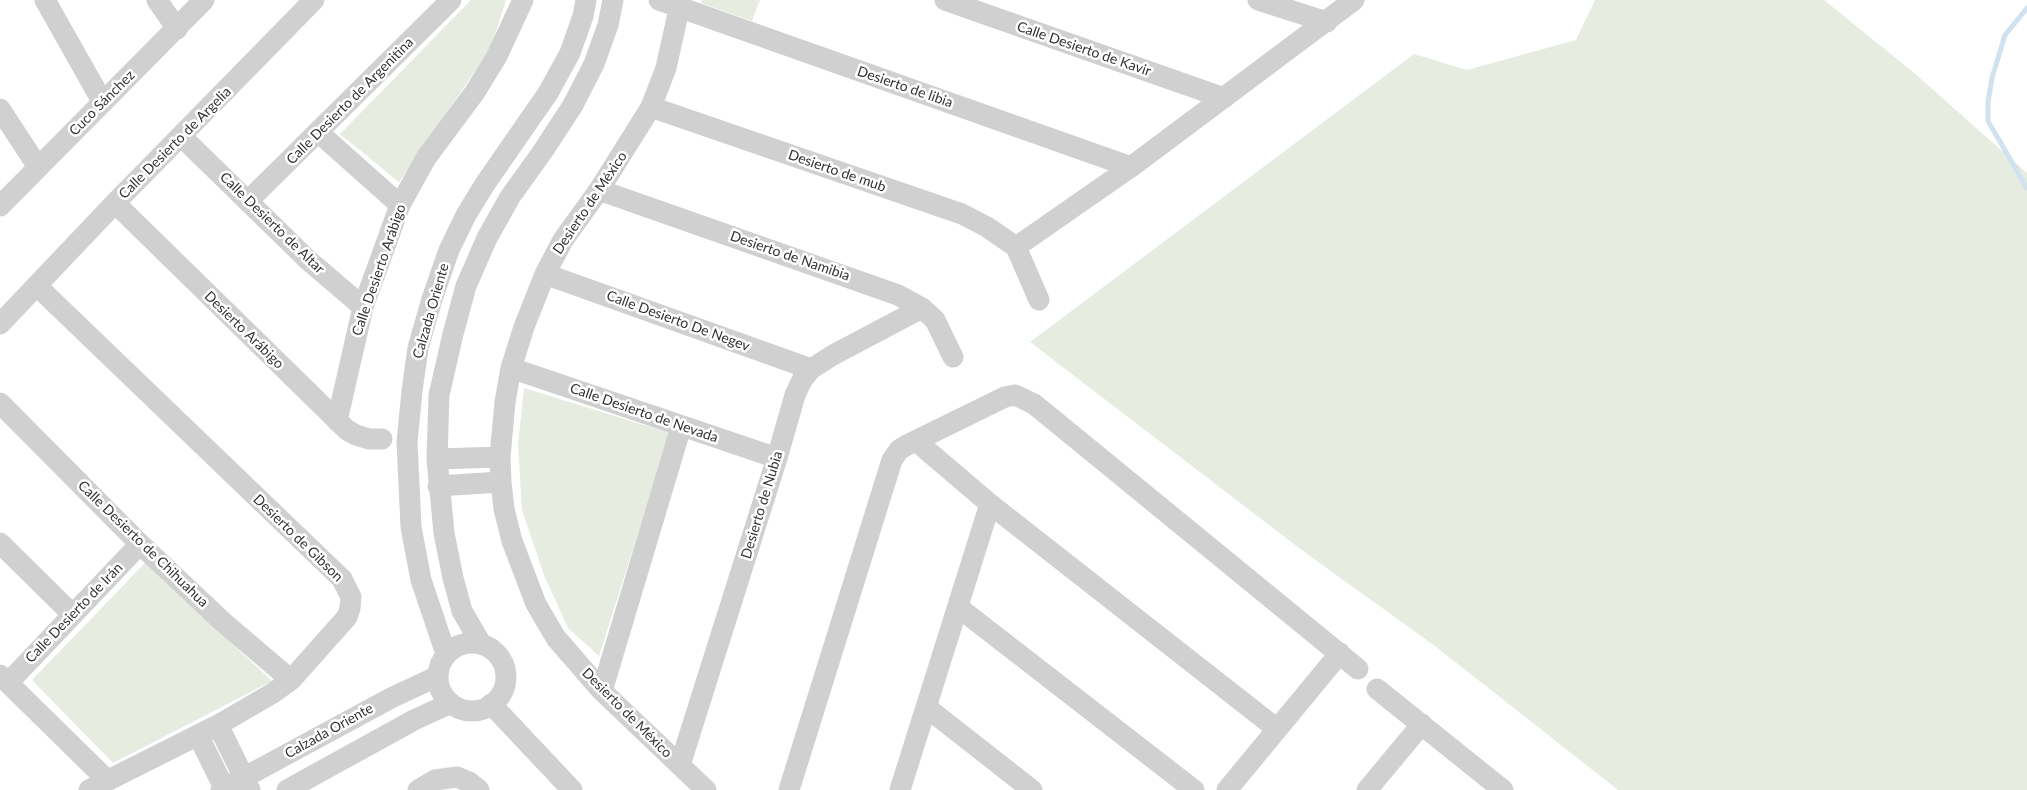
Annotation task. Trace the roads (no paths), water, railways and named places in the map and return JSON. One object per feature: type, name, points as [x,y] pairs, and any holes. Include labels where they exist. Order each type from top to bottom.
[{"type":"street","points":[[45,0],[102,102]]},
{"type":"street","points":[[157,0],[177,28]]},
{"type":"street","name":"Cuco Sánchez","points":[[0,206],[204,0]]},
{"type":"street","name":"Calle Desierto de Argelia","points":[[37,286],[314,0]]},
{"type":"street","name":"Calle Desierto de Argenitina","points":[[248,201],[451,0]]},
{"type":"street","name":"Calle Desierto Arábigo","points":[[337,421],[363,307],[400,205],[426,158],[475,92],[512,26],[523,0]]},
{"type":"street","name":"Calzada Oriente","points":[[446,654],[421,580],[411,527],[407,442],[412,391],[421,340],[432,299],[449,250],[466,215],[548,93],[570,53],[583,16],[586,0]]},
{"type":"street","name":"Calzada Oriente","points":[[482,644],[462,611],[444,533],[437,460],[439,395],[452,334],[466,286],[487,238],[510,197],[568,112],[594,64],[608,25],[614,0]]},
{"type":"street","name":"Desierto de libia","points":[[659,0],[680,3],[1131,167]]},
{"type":"street","name":"Calle Desierto de Kavir","points":[[944,0],[1224,98]]},
{"type":"street","points":[[1258,0],[1327,22]]},
{"type":"street","points":[[1039,300],[1016,247],[1131,167],[1354,0]]},
{"type":"street","name":"Desierto de México","points":[[680,3],[668,59],[651,107],[599,190],[562,240],[545,274],[524,327],[511,368],[505,402],[500,457],[504,509],[512,542],[536,604],[556,638],[602,691],[706,790]]},
{"type":"street","name":"Desierto de mub","points":[[651,107],[962,214],[987,227],[1016,247]]},
{"type":"street","points":[[0,109],[38,167]]},
{"type":"street","points":[[318,132],[400,205]]},
{"type":"street","name":"Calle Desierto de Altar","points":[[182,137],[308,260],[363,307]]},
{"type":"street","name":"Desierto de Namibia","points":[[599,190],[898,295],[922,308],[935,320],[953,357]]},
{"type":"street","name":"Desierto Arábigo","points":[[116,203],[337,421],[356,435],[382,439]]},
{"type":"street","name":"Calle Desierto De Negev","points":[[545,274],[812,369]]},
{"type":"street","points":[[0,324],[37,286]]},
{"type":"street","name":"Desierto de Gibson","points":[[37,286],[342,579],[351,597],[347,617],[291,680],[261,701],[218,725],[98,785]]},
{"type":"street","name":"Desierto de Nubia","points":[[680,765],[777,458],[795,395],[802,380],[812,369],[922,308]]},
{"type":"street","name":"Calle Desierto de Nevada","points":[[511,368],[777,458]]},
{"type":"street","points":[[412,391],[439,395]]},
{"type":"street","points":[[789,790],[892,460],[900,450],[916,441],[1005,397],[1015,395],[1024,398],[1358,668]]},
{"type":"street","name":"Calle Desierto de Chihuahua","points":[[0,403],[140,544],[223,622],[291,680]]},
{"type":"street","points":[[602,691],[681,426]]},
{"type":"street","points":[[916,441],[990,504],[1277,729]]},
{"type":"street","points":[[437,460],[500,457]]},
{"type":"street","points":[[438,486],[501,482]]},
{"type":"street","points":[[900,790],[990,504]]},
{"type":"street","points":[[0,543],[72,614]]},
{"type":"street","name":"Calle Desierto de Irán","points":[[4,679],[72,614],[140,544]]},
{"type":"street","points":[[958,607],[1194,790]]},
{"type":"street","points":[[462,644],[482,644],[491,648],[499,656],[504,666],[506,676],[502,692],[492,704],[482,709],[471,711],[461,709],[451,703],[442,691],[438,676],[440,664],[446,654],[462,644]]},
{"type":"street","points":[[1227,790],[1340,653]]},
{"type":"street","name":"Calzada Oriente","points":[[224,789],[247,784],[391,698],[438,676]]},
{"type":"street","points":[[4,679],[98,785]]},
{"type":"street","points":[[1377,689],[1500,789]]},
{"type":"street","points":[[287,790],[414,720],[451,703]]},
{"type":"street","points":[[492,704],[572,790]]},
{"type":"street","points":[[926,707],[1032,790]]},
{"type":"street","points":[[1367,790],[1422,724]]},
{"type":"street","points":[[218,725],[247,784]]},
{"type":"street","points":[[198,735],[224,789]]},
{"type":"street","points":[[418,790],[435,780],[457,777],[469,782],[479,790]]},
{"type":"waterway","points":[[2027,8],[2005,35],[1992,78],[1988,102],[1988,121],[2027,188]]}]
